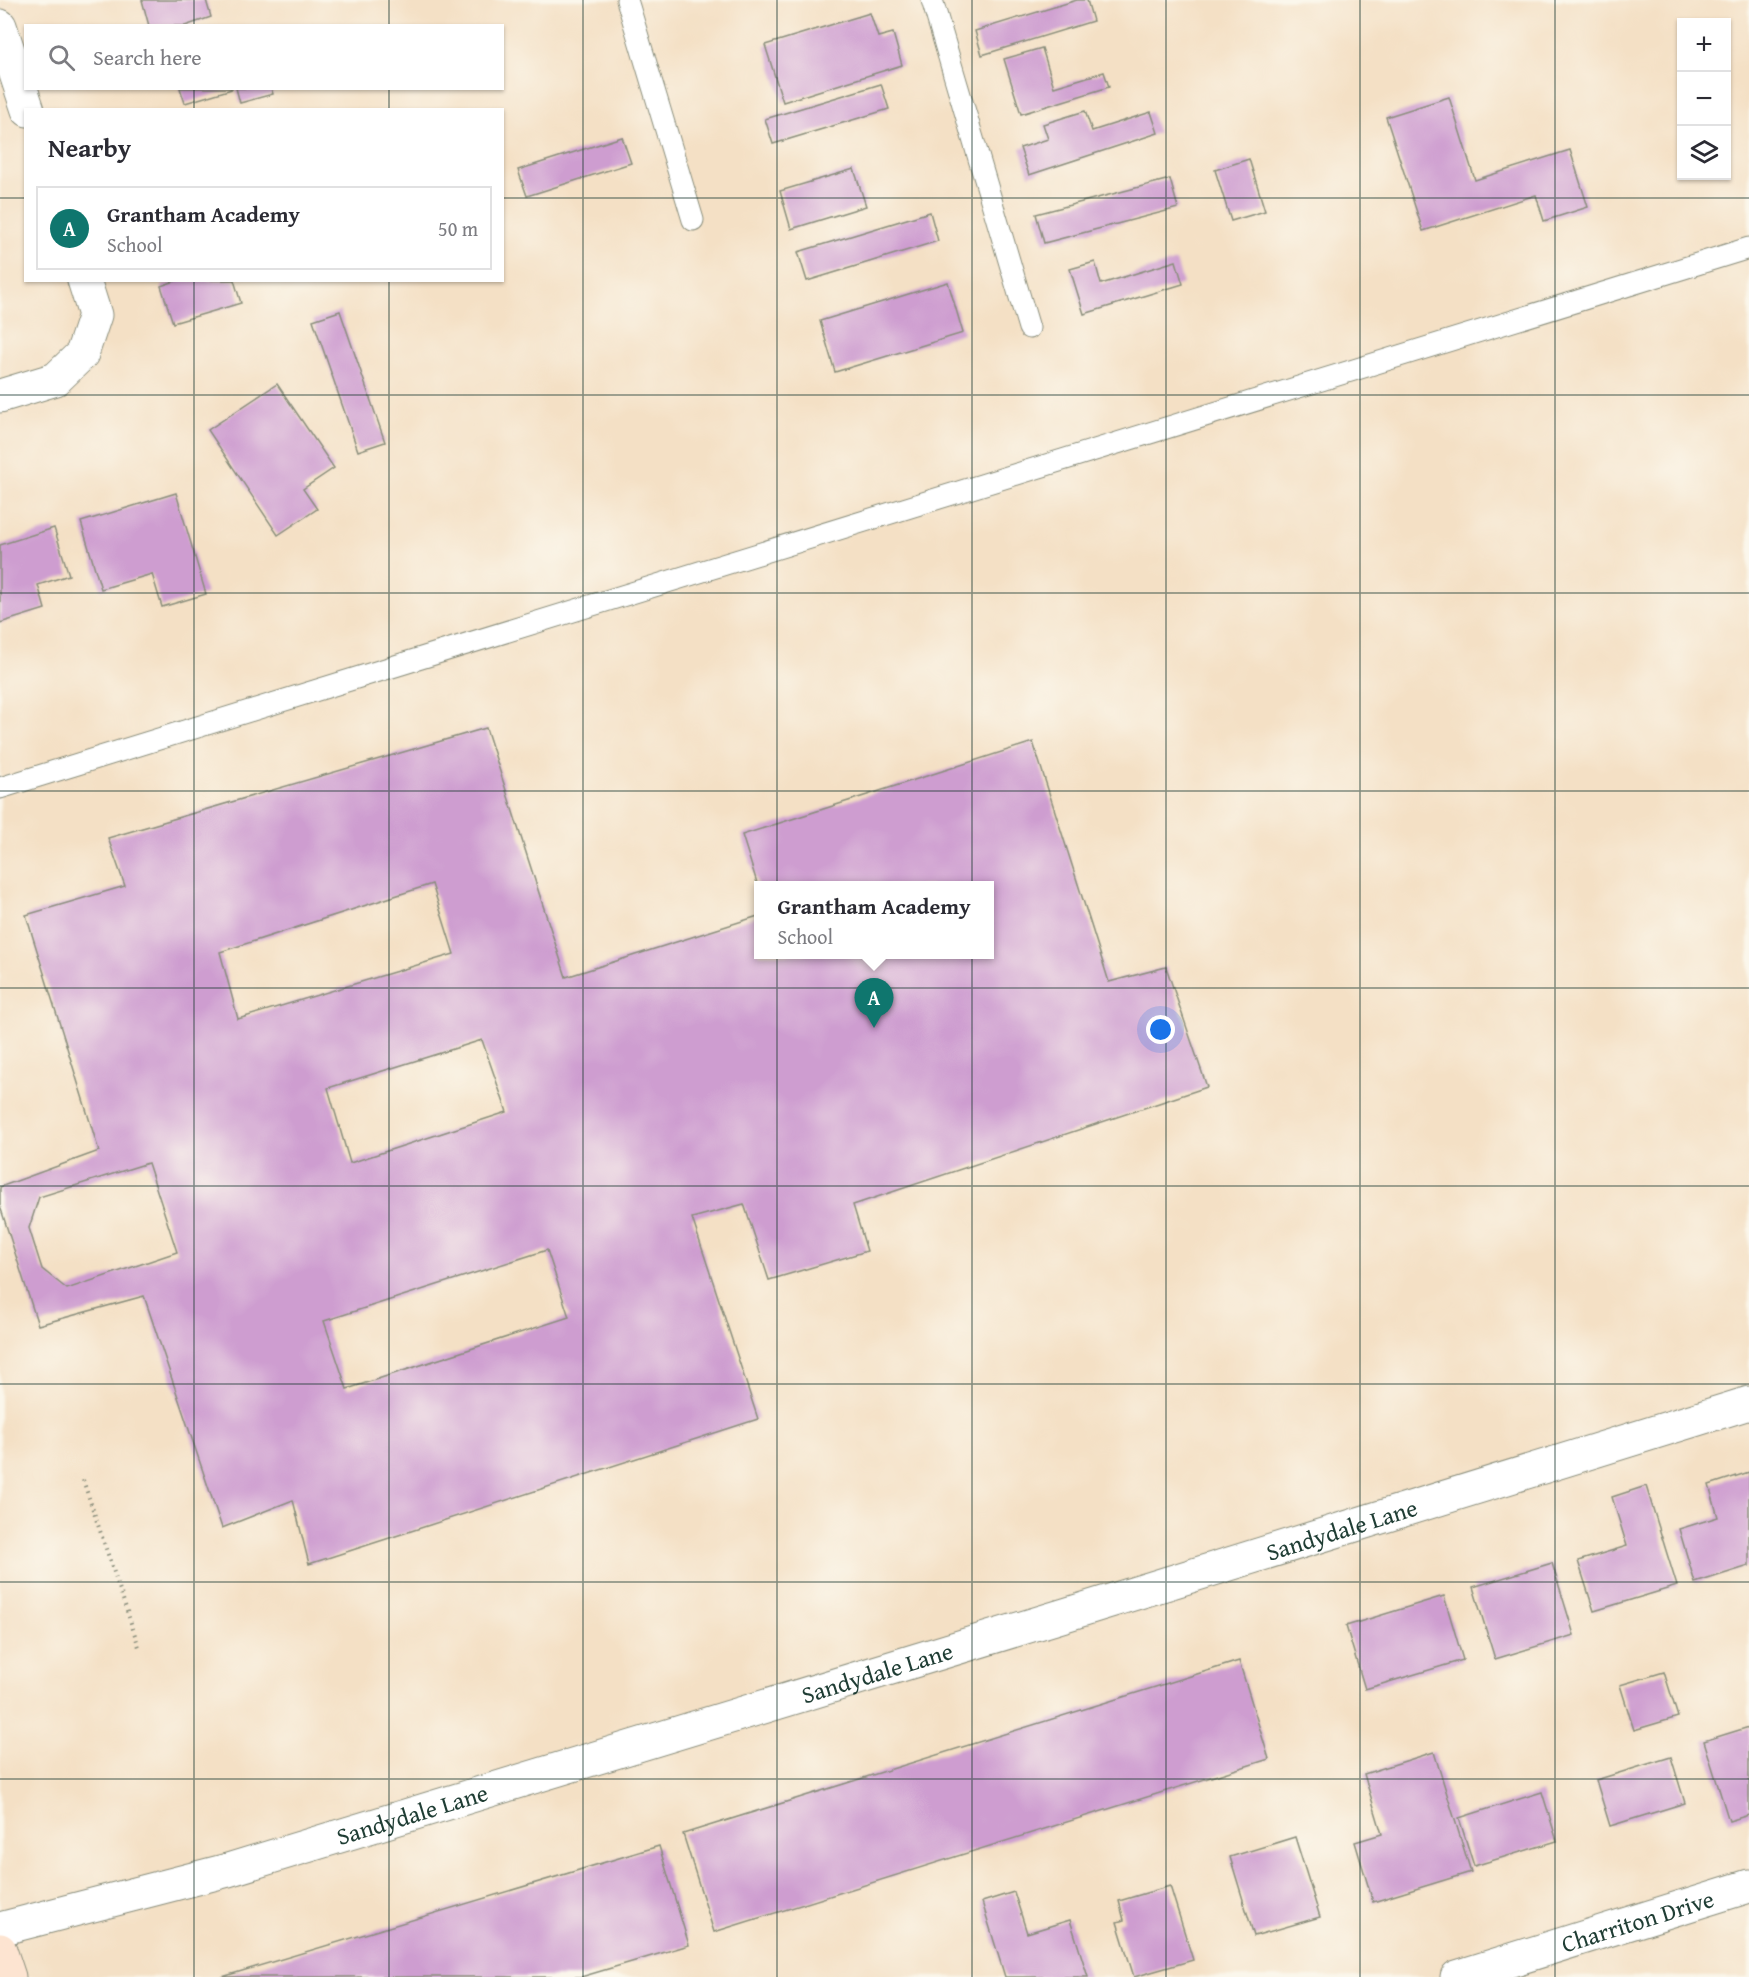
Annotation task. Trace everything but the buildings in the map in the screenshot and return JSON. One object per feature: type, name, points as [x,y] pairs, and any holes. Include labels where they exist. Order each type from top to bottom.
[{"type":"street","points":[[0,26],[26,108]]},
{"type":"street","points":[[0,396],[56,379],[82,354],[95,315],[85,282]]},
{"type":"street","name":"Sandydale Lane","points":[[0,1929],[228,1870],[1080,1611],[1749,1403]]},
{"type":"street","name":"Charriton Drive","points":[[1457,1977],[1749,1886]]},
{"type":"street","points":[[0,1950],[9,1977]]},
{"type":"lane","points":[[627,0],[693,220]]},
{"type":"lane","points":[[932,0],[1029,328]]},
{"type":"lane","points":[[0,788],[1749,248]]},
{"type":"path","points":[[83,1480],[140,1650]]},
{"type":"place","name":"Grantham Academy","points":[[874,1028]]}]
